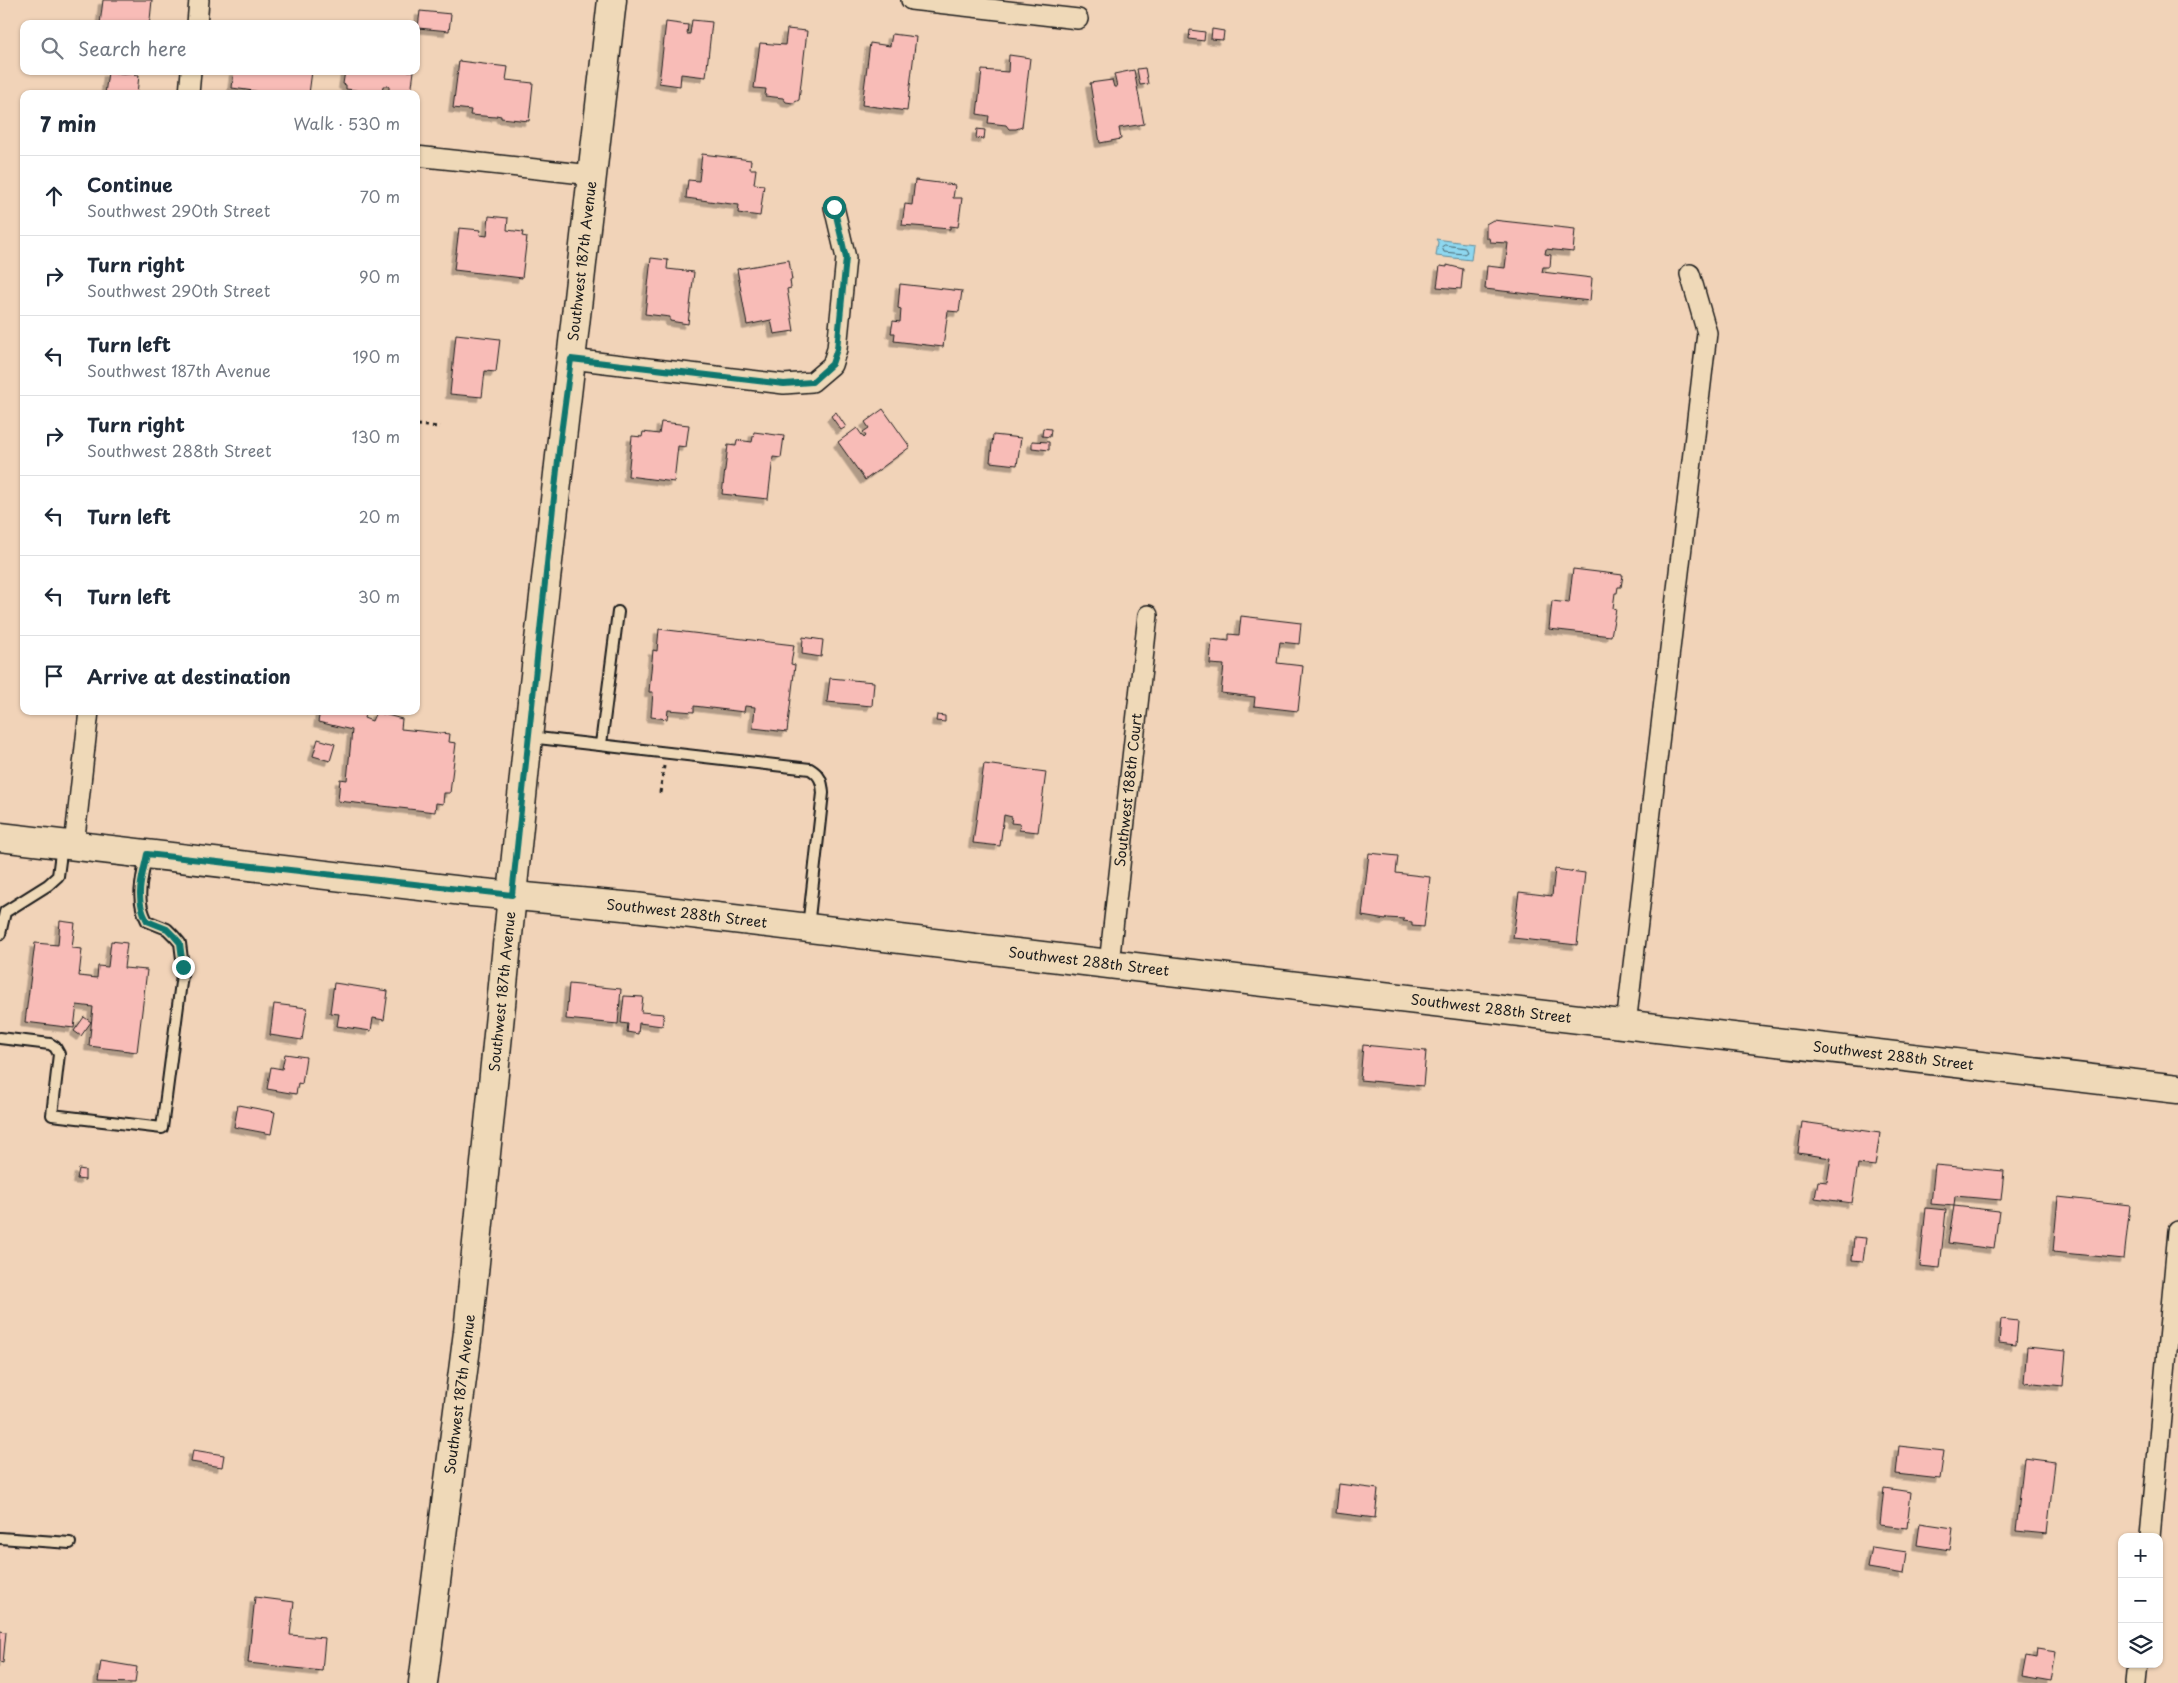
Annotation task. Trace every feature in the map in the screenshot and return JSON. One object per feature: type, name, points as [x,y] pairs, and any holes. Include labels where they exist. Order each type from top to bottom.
[{"type":"street","points":[[197,20],[199,0]]},
{"type":"street","name":"Southwest 187th Avenue","points":[[423,1683],[468,1332],[560,441],[612,0]]},
{"type":"street","points":[[911,0],[1078,19]]},
{"type":"street","points":[[189,90],[191,75]]},
{"type":"street","points":[[420,156],[592,175]]},
{"type":"street","points":[[571,359],[784,384],[812,382],[832,364],[838,342],[846,258],[834,207]]},
{"type":"street","points":[[1626,1025],[1707,333],[1690,274]]},
{"type":"street","name":"Southwest 188th Court","points":[[1109,964],[1148,615]]},
{"type":"street","points":[[68,845],[88,715]]},
{"type":"street","name":"Southwest 288th Street","points":[[0,837],[625,906],[1626,1025],[2178,1088]]},
{"type":"street","points":[[2150,1533],[2178,1231]]},
{"type":"street","points":[[2136,1683],[2138,1668]]},
{"type":"lane","points":[[601,744],[618,612]]},
{"type":"lane","points":[[528,737],[666,751],[810,769],[818,774],[822,782],[823,793],[808,928]]},
{"type":"lane","points":[[0,934],[5,912],[48,885],[58,876],[68,845]]},
{"type":"lane","points":[[0,1038],[50,1044],[55,1047],[59,1054],[52,1115],[162,1128],[183,967],[180,943],[167,929],[147,921],[141,909],[139,899],[147,854]]},
{"type":"lane","points":[[0,1538],[70,1544]]},
{"type":"path","points":[[420,425],[440,427]]},
{"type":"path","points":[[660,793],[666,751]]},
{"type":"water","points":[[1436,239],[1473,244],[1471,260],[1436,256],[1438,242]]},
{"type":"building","points":[[103,0],[152,0],[150,20],[100,20]]},
{"type":"building","points":[[420,11],[451,14],[449,31],[420,28]]},
{"type":"building","points":[[692,20],[712,22],[706,77],[681,74],[680,86],[659,83],[666,22],[688,25],[687,34],[690,34]]},
{"type":"building","points":[[787,29],[807,31],[799,100],[793,103],[786,102],[783,98],[765,96],[766,89],[754,88],[760,43],[785,45]]},
{"type":"building","points":[[1212,29],[1224,31],[1223,40],[1211,39]]},
{"type":"building","points":[[1190,30],[1205,32],[1204,41],[1189,39]]},
{"type":"building","points":[[892,34],[916,37],[907,111],[862,105],[870,43],[890,46]]},
{"type":"building","points":[[1009,55],[1030,58],[1022,127],[1016,129],[1009,129],[1006,125],[988,123],[989,116],[977,114],[982,70],[1008,72]]},
{"type":"building","points":[[459,61],[508,67],[506,80],[533,83],[529,121],[501,118],[501,116],[496,115],[496,117],[470,115],[471,110],[453,108]]},
{"type":"building","points":[[1145,68],[1148,84],[1140,85],[1137,69]]},
{"type":"building","points":[[1134,70],[1144,124],[1119,128],[1121,139],[1100,143],[1090,83],[1112,80],[1114,87],[1117,87],[1114,74]]},
{"type":"building","points":[[108,75],[139,75],[137,90],[106,90]]},
{"type":"building","points":[[234,75],[311,75],[310,90],[247,90],[232,88]]},
{"type":"building","points":[[344,75],[413,75],[412,90],[389,90],[389,86],[383,86],[382,90],[354,90],[346,89],[346,85],[343,84]]},
{"type":"building","points":[[977,129],[985,130],[984,139],[976,138]]},
{"type":"building","points":[[702,154],[751,160],[750,169],[756,169],[754,184],[764,185],[760,216],[738,213],[739,205],[686,198],[688,180],[699,181]]},
{"type":"building","points":[[915,180],[955,185],[953,198],[962,198],[958,227],[950,226],[950,229],[902,225],[905,204],[912,205]]},
{"type":"building","points":[[489,216],[508,218],[507,230],[523,232],[522,236],[527,237],[522,278],[454,270],[459,228],[481,230],[480,235],[487,236]]},
{"type":"building","points":[[1493,220],[1575,229],[1573,252],[1546,249],[1545,254],[1551,255],[1550,267],[1543,267],[1542,272],[1592,278],[1590,301],[1485,289],[1487,266],[1505,268],[1508,243],[1490,242],[1489,238],[1486,238],[1486,224]]},
{"type":"building","points":[[651,258],[668,260],[667,269],[694,272],[688,324],[670,321],[670,317],[645,314]]},
{"type":"building","points":[[789,260],[792,280],[790,280],[791,288],[787,289],[794,331],[774,334],[771,320],[747,325],[737,269]]},
{"type":"building","points":[[1447,265],[1463,269],[1461,289],[1437,287],[1440,266],[1447,267]]},
{"type":"building","points":[[900,284],[962,291],[959,312],[948,311],[943,347],[894,341],[895,333],[891,333],[893,321],[900,322],[901,309],[898,308]]},
{"type":"building","points":[[456,334],[500,339],[496,372],[485,371],[482,397],[450,394]]},
{"type":"building","points":[[883,409],[910,447],[865,480],[838,442],[857,428],[864,438],[866,436],[863,432],[869,428],[865,422]]},
{"type":"building","points":[[836,412],[846,427],[841,430],[831,416]]},
{"type":"building","points":[[661,422],[689,425],[686,447],[678,446],[674,482],[628,476],[632,436],[642,437],[643,432],[659,434]]},
{"type":"building","points":[[1043,428],[1051,429],[1050,437],[1042,436]]},
{"type":"building","points":[[754,432],[784,436],[781,458],[773,457],[768,499],[722,494],[728,445],[736,446],[737,440],[752,442]]},
{"type":"building","points":[[993,435],[1021,438],[1017,465],[990,462]]},
{"type":"building","points":[[1032,441],[1049,442],[1049,450],[1032,448]]},
{"type":"building","points":[[1573,569],[1623,575],[1621,587],[1618,587],[1617,593],[1615,593],[1613,608],[1616,609],[1611,636],[1549,629],[1552,601],[1569,603]]},
{"type":"building","points":[[1241,616],[1301,623],[1299,644],[1280,642],[1277,663],[1303,666],[1298,711],[1254,706],[1255,697],[1221,693],[1224,665],[1210,664],[1212,639],[1229,641],[1229,634],[1239,635]]},
{"type":"building","points":[[659,629],[794,645],[791,664],[795,665],[787,732],[753,728],[755,707],[745,706],[744,712],[694,706],[694,712],[668,710],[667,719],[651,717],[653,692],[649,692],[653,650],[657,651]]},
{"type":"building","points":[[803,637],[823,640],[821,657],[802,654]]},
{"type":"building","points":[[830,678],[874,682],[872,706],[827,702]]},
{"type":"building","points":[[319,715],[365,715],[364,718],[372,721],[375,715],[387,715],[402,719],[401,729],[450,734],[449,742],[456,743],[450,793],[444,793],[443,804],[436,803],[435,812],[338,801],[340,779],[347,780],[352,730],[318,722]]},
{"type":"building","points":[[937,715],[945,716],[945,722],[936,721]]},
{"type":"building","points":[[318,739],[335,744],[330,761],[313,756]]},
{"type":"building","points":[[984,764],[1046,772],[1038,832],[1019,830],[1020,824],[1011,823],[1012,817],[1004,815],[1000,846],[973,843]]},
{"type":"building","points":[[1369,853],[1398,856],[1396,873],[1430,877],[1424,927],[1412,926],[1412,922],[1403,921],[1404,919],[1387,918],[1386,920],[1362,916]]},
{"type":"building","points":[[1555,869],[1585,873],[1577,945],[1513,938],[1519,892],[1552,896]]},
{"type":"building","points":[[60,921],[75,923],[72,948],[82,949],[79,976],[97,978],[98,966],[108,967],[111,941],[127,943],[124,968],[147,970],[137,1052],[89,1046],[93,1007],[77,1005],[74,1028],[25,1022],[35,943],[58,945]]},
{"type":"building","points":[[334,983],[388,991],[384,1020],[373,1018],[371,1031],[337,1026],[339,1014],[330,1013]]},
{"type":"building","points":[[569,984],[621,989],[618,1024],[566,1019]]},
{"type":"building","points":[[624,996],[643,997],[641,1012],[664,1014],[662,1026],[639,1023],[638,1034],[627,1032],[628,1024],[621,1023]]},
{"type":"building","points":[[274,1004],[307,1008],[302,1040],[270,1035]]},
{"type":"building","points":[[84,1017],[91,1022],[81,1036],[74,1031]]},
{"type":"building","points":[[1363,1045],[1426,1051],[1423,1086],[1360,1080]]},
{"type":"building","points":[[285,1054],[306,1057],[302,1084],[298,1083],[296,1094],[267,1089],[271,1067],[282,1069]]},
{"type":"building","points":[[238,1105],[275,1112],[271,1134],[234,1127]]},
{"type":"building","points":[[1802,1122],[1880,1133],[1875,1166],[1858,1164],[1852,1203],[1815,1198],[1818,1181],[1827,1182],[1831,1158],[1798,1153]]},
{"type":"building","points":[[1935,1165],[2004,1171],[2001,1200],[1955,1196],[1954,1206],[1931,1204]]},
{"type":"building","points":[[79,1169],[85,1170],[85,1180],[77,1179]]},
{"type":"building","points":[[2058,1197],[2130,1205],[2124,1259],[2053,1252]]},
{"type":"building","points":[[1954,1206],[1999,1211],[1994,1249],[1948,1243]]},
{"type":"building","points":[[1926,1208],[1946,1210],[1940,1268],[1920,1266]]},
{"type":"building","points":[[1854,1237],[1866,1238],[1863,1261],[1852,1260]]},
{"type":"building","points":[[2001,1319],[2018,1321],[2016,1345],[1999,1343]]},
{"type":"building","points":[[2027,1347],[2066,1351],[2063,1386],[2024,1382]]},
{"type":"building","points":[[1899,1446],[1944,1451],[1940,1479],[1896,1474]]},
{"type":"building","points":[[193,1450],[224,1455],[222,1467],[191,1462]]},
{"type":"building","points":[[2024,1458],[2055,1462],[2047,1534],[2016,1531]]},
{"type":"building","points":[[1339,1484],[1378,1489],[1375,1518],[1336,1513]]},
{"type":"building","points":[[1884,1488],[1911,1492],[1907,1528],[1880,1525]]},
{"type":"building","points":[[1920,1523],[1953,1528],[1950,1550],[1917,1545]]},
{"type":"building","points":[[1872,1547],[1907,1552],[1904,1574],[1868,1568]]},
{"type":"building","points":[[255,1597],[294,1602],[290,1635],[325,1638],[322,1671],[248,1663]]},
{"type":"building","points":[[0,1631],[6,1632],[3,1663],[0,1662]]},
{"type":"building","points":[[2037,1649],[2056,1652],[2051,1682],[2022,1677],[2026,1656],[2036,1658]]},
{"type":"building","points":[[101,1661],[137,1667],[135,1683],[98,1682]]},
{"type":"route","points":[[183,967],[180,943],[167,929],[147,921],[141,909],[139,899],[147,854],[512,895],[560,441],[571,359],[784,384],[812,382],[824,374],[832,364],[837,349],[846,258],[834,207]]}]
